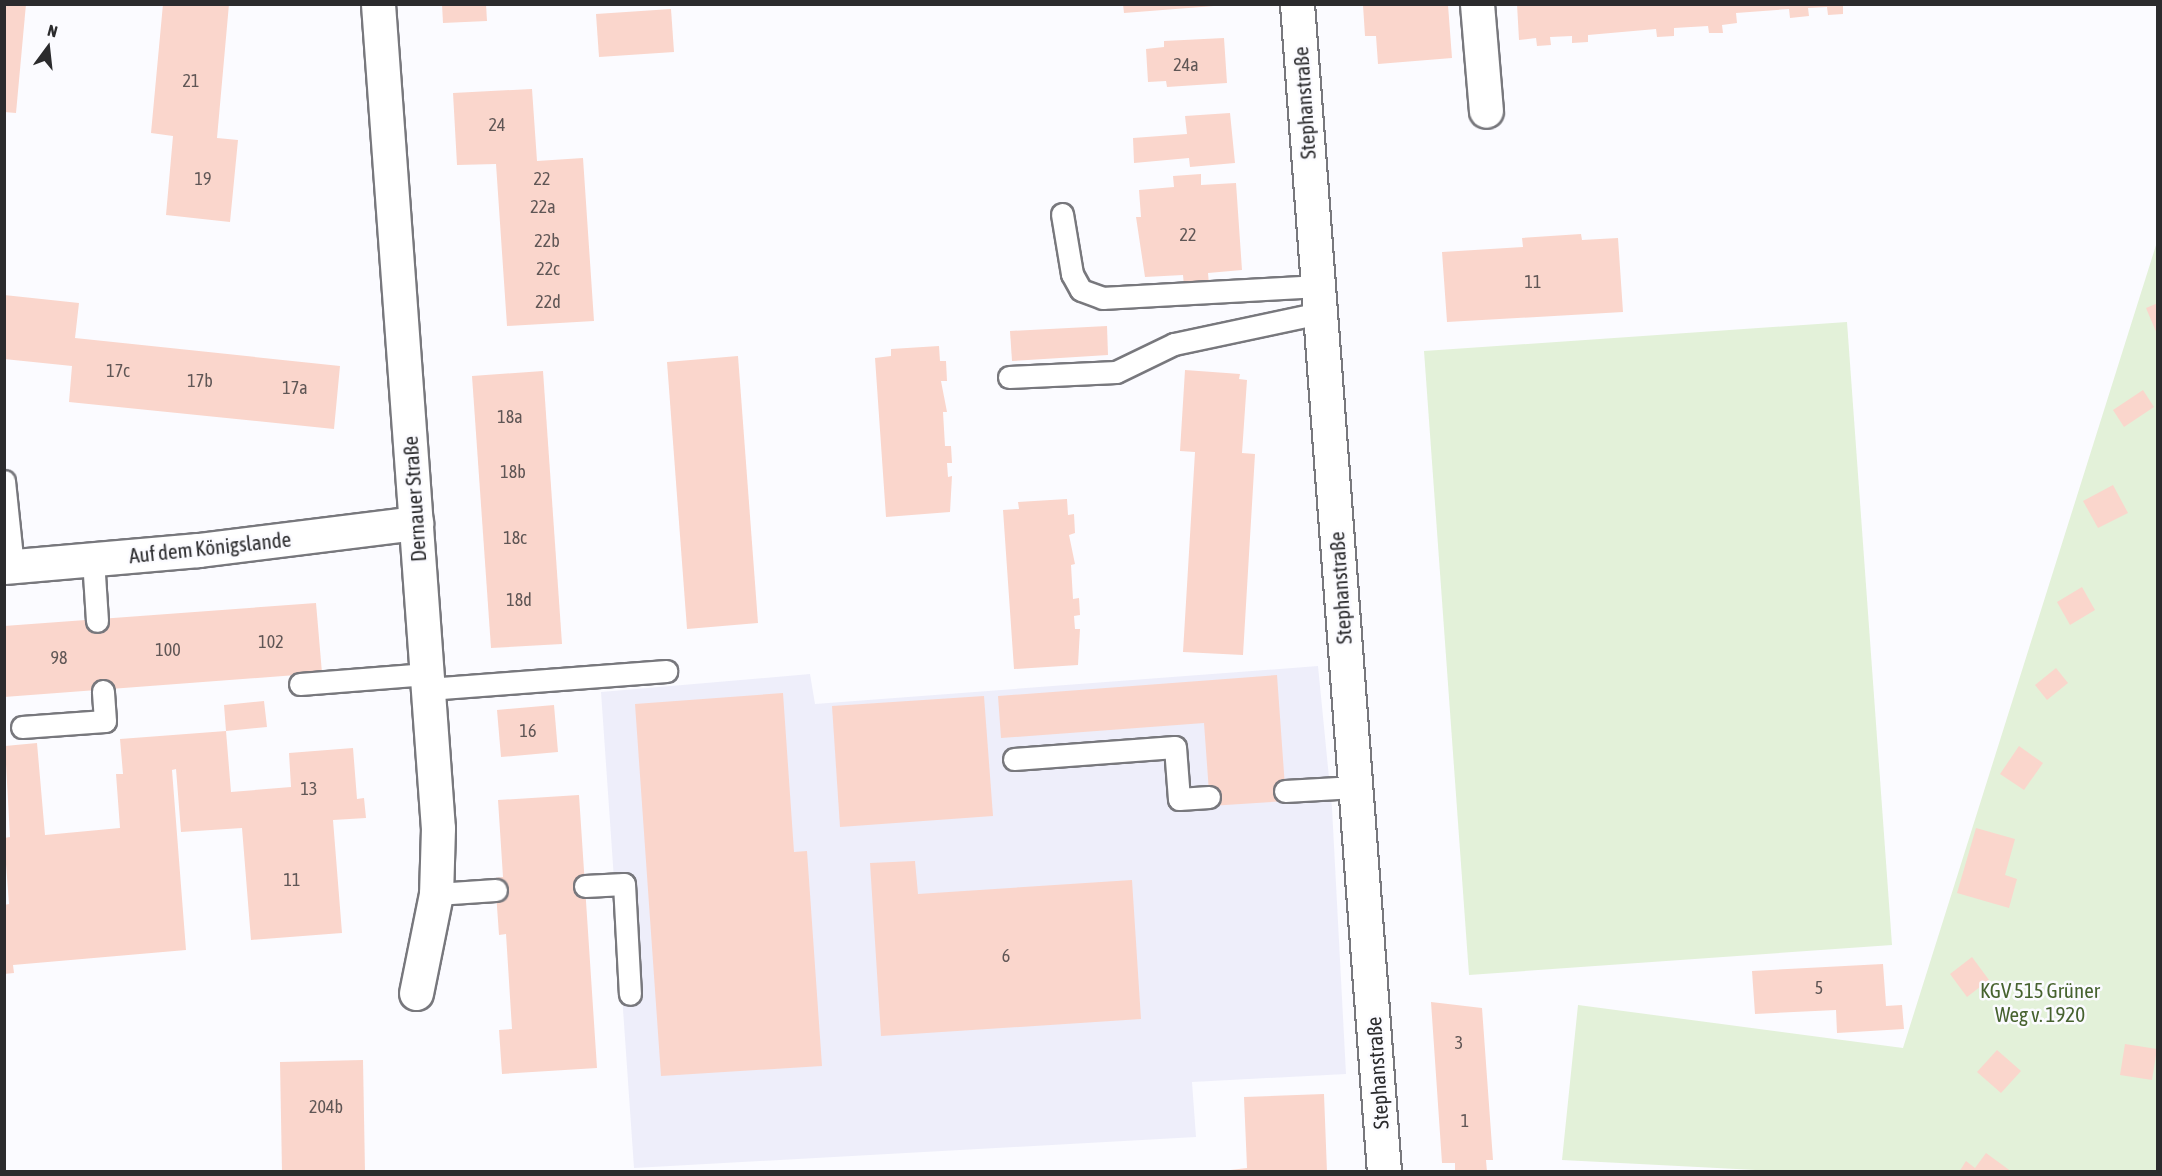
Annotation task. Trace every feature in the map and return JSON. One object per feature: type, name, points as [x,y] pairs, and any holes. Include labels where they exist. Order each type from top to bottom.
[{"type":"street","name":"Dernauer Straße","points":[[378,4],[438,828],[436,894],[416,993]]},
{"type":"street","name":"Stephanstraße","points":[[1297,4],[1384,1172]]},
{"type":"street","points":[[1477,4],[1486,111]]},
{"type":"street","name":"Auf dem Königslande","points":[[9,567],[93,560],[416,523]]},
{"type":"lane","points":[[1062,214],[1072,274],[1081,290],[1103,298],[1319,299]]},
{"type":"lane","points":[[1009,377],[1116,372],[1174,344],[1319,299]]},
{"type":"lane","points":[[4,481],[9,567]]},
{"type":"lane","points":[[93,560],[97,621]]},
{"type":"lane","points":[[300,684],[666,671]]},
{"type":"lane","points":[[21,727],[105,722],[103,691]]},
{"type":"lane","points":[[1014,759],[1175,747],[1179,799],[1209,797]]},
{"type":"lane","points":[[1285,791],[1355,788]]},
{"type":"lane","points":[[585,886],[624,884],[630,994]]},
{"type":"lane","points":[[436,894],[496,890]]},
{"type":"shaded area","points":[[1318,666],[1332,808],[1346,1074],[1192,1082],[1196,1137],[634,1168],[601,692],[810,674],[815,704]]},
{"type":"green space","name":"KGV 515 Grüner Weg v. 1920","points":[[2157,242],[2157,1171],[1794,1172],[1562,1160],[1578,1005],[1903,1048]]},
{"type":"green space","points":[[1847,322],[1892,945],[1469,975],[1424,351]]},
{"type":"building","points":[[4,4],[26,4],[16,113],[4,112]]},
{"type":"building","points":[[163,4],[229,4],[217,138],[238,140],[230,222],[166,215],[173,136],[151,133]]},
{"type":"building","points":[[442,4],[486,4],[487,21],[443,23]]},
{"type":"building","points":[[1123,4],[1214,4],[1214,6],[1124,13]]},
{"type":"building","points":[[1517,4],[1843,4],[1843,14],[1828,15],[1827,7],[1808,8],[1809,16],[1790,18],[1789,9],[1736,13],[1737,23],[1722,25],[1723,33],[1709,33],[1708,26],[1674,28],[1674,36],[1657,37],[1656,29],[1588,35],[1588,42],[1572,43],[1572,36],[1550,37],[1551,45],[1537,46],[1536,38],[1519,40]]},
{"type":"building","points":[[1363,5],[1448,5],[1452,58],[1378,64],[1376,36],[1365,36]]},
{"type":"building","points":[[671,9],[674,52],[599,57],[596,14]]},
{"type":"building","points":[[1224,38],[1227,83],[1167,87],[1166,81],[1148,82],[1146,49],[1164,47],[1164,41]]},
{"type":"building","points":[[532,89],[537,161],[583,158],[594,321],[507,326],[496,164],[457,165],[453,93]]},
{"type":"building","points":[[1230,113],[1235,163],[1190,167],[1189,158],[1134,163],[1133,138],[1187,134],[1185,116]]},
{"type":"building","points":[[1201,174],[1201,185],[1236,183],[1242,270],[1208,273],[1209,284],[1184,286],[1183,275],[1145,277],[1136,217],[1141,217],[1139,190],[1174,187],[1173,176]]},
{"type":"building","points":[[1581,234],[1582,240],[1618,238],[1623,312],[1447,322],[1442,252],[1523,247],[1522,238]]},
{"type":"building","points":[[4,295],[79,303],[75,338],[340,366],[334,429],[69,402],[72,366],[4,359]]},
{"type":"building","points":[[2158,303],[2158,334],[2157,334],[2146,308]]},
{"type":"building","points":[[1107,326],[1108,355],[1012,361],[1010,331]]},
{"type":"building","points":[[939,346],[940,361],[946,361],[947,381],[941,381],[947,412],[943,412],[945,446],[951,446],[952,463],[947,463],[948,477],[952,476],[950,512],[886,517],[875,358],[891,356],[891,349]]},
{"type":"building","points":[[738,356],[758,623],[687,629],[667,362]]},
{"type":"building","points":[[1185,370],[1240,374],[1239,379],[1247,380],[1242,453],[1255,454],[1243,655],[1183,652],[1195,452],[1180,451]]},
{"type":"building","points":[[543,371],[562,644],[491,648],[472,376]]},
{"type":"building","points":[[2143,390],[2154,407],[2124,427],[2113,410]]},
{"type":"building","points":[[2113,485],[2128,513],[2098,528],[2083,501]]},
{"type":"building","points":[[1067,499],[1068,515],[1074,514],[1075,533],[1069,535],[1075,564],[1071,565],[1073,599],[1079,598],[1080,615],[1074,616],[1075,629],[1080,629],[1078,665],[1014,669],[1003,510],[1019,509],[1018,502]]},
{"type":"building","points":[[2082,587],[2095,610],[2070,625],[2057,602]]},
{"type":"building","points":[[316,603],[322,673],[4,697],[4,626]]},
{"type":"building","points":[[2056,668],[2068,683],[2047,700],[2035,685]]},
{"type":"building","points":[[1277,675],[1286,801],[1210,806],[1204,723],[1001,738],[998,696]]},
{"type":"building","points":[[783,693],[794,852],[807,851],[822,1066],[661,1076],[635,704]]},
{"type":"building","points":[[984,696],[993,816],[840,827],[832,706]]},
{"type":"building","points":[[264,701],[267,727],[226,731],[224,705]]},
{"type":"building","points":[[554,705],[558,752],[501,757],[497,710]]},
{"type":"building","points":[[226,731],[231,792],[291,787],[289,753],[353,748],[357,799],[364,798],[366,818],[333,820],[342,933],[251,940],[242,828],[181,832],[176,769],[172,770],[186,950],[13,965],[14,973],[4,974],[4,905],[9,904],[4,838],[10,837],[5,746],[37,743],[45,835],[120,828],[116,774],[123,774],[120,739]]},
{"type":"building","points":[[2019,746],[2043,763],[2024,790],[2000,774]]},
{"type":"building","points":[[579,795],[597,1068],[502,1074],[499,1030],[512,1029],[506,934],[499,935],[495,878],[503,877],[498,800]]},
{"type":"building","points":[[1976,828],[2015,839],[2005,875],[2017,879],[2009,908],[1957,893]]},
{"type":"building","points":[[915,861],[918,894],[1132,880],[1141,1019],[881,1036],[870,863]]},
{"type":"building","points":[[1972,957],[1989,980],[1967,997],[1950,974]]},
{"type":"building","points":[[1883,964],[1886,1006],[1902,1005],[1904,1029],[1837,1033],[1836,1010],[1755,1014],[1752,971]]},
{"type":"building","points":[[1431,1002],[1482,1008],[1493,1160],[1486,1160],[1487,1172],[1455,1172],[1455,1163],[1442,1163]]},
{"type":"building","points":[[2125,1044],[2157,1049],[2152,1080],[2120,1075]]},
{"type":"building","points":[[1997,1050],[2021,1071],[2001,1093],[1977,1072]]},
{"type":"building","points":[[363,1060],[365,1172],[282,1172],[280,1062]]},
{"type":"building","points":[[1324,1094],[1327,1172],[1214,1172],[1247,1168],[1244,1097]]},
{"type":"building","points":[[1986,1153],[2012,1172],[1959,1172],[1966,1161],[1975,1168]]}]
